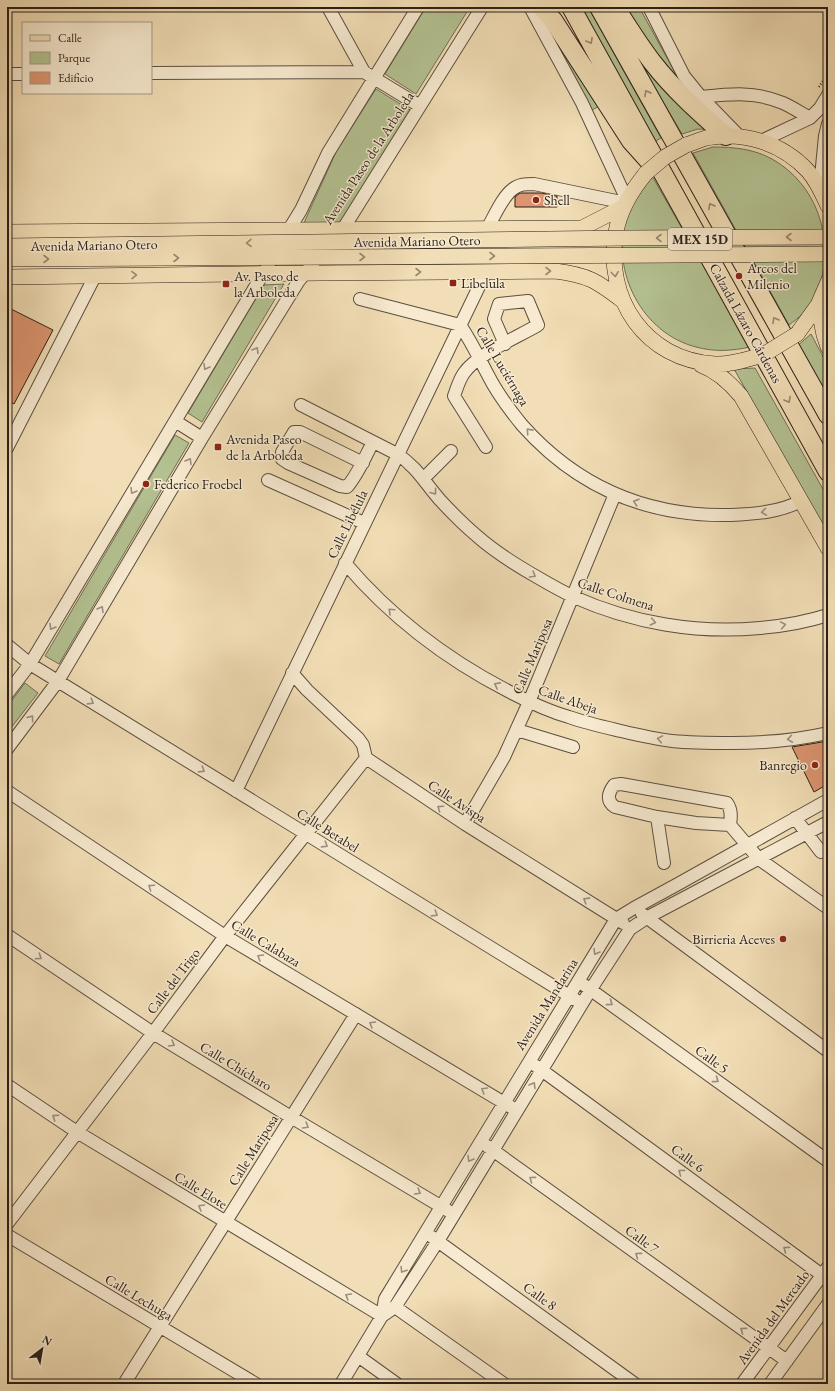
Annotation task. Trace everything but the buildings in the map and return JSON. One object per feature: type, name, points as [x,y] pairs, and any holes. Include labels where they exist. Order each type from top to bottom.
[{"type":"highway","points":[[541,7],[553,20],[631,141],[668,180]]},
{"type":"highway","name":"Calzada Lázaro Cárdenas","points":[[571,7],[668,180],[828,472]]},
{"type":"highway","name":"Calzada Lázaro Cárdenas","points":[[599,7],[828,415]]},
{"type":"highway","points":[[615,7],[653,63],[679,94],[697,111],[733,136]]},
{"type":"main road","points":[[828,206],[820,187],[808,172],[795,158],[779,148],[761,141],[733,136],[706,139],[686,145],[665,157],[646,173],[625,203],[616,230],[613,255],[615,279],[622,301],[635,322],[651,340],[670,353],[708,367],[730,382],[741,396],[828,548]]},
{"type":"main road","name":"Avenida Mariano Otero","points":[[7,232],[582,228],[625,203]]},
{"type":"main road","points":[[279,247],[570,241],[574,240],[582,228]]},
{"type":"main road","name":"Avenida Mariano Otero","points":[[7,246],[828,237]]},
{"type":"main road","name":"Avenida Mariano Otero","points":[[7,259],[828,254]]},
{"type":"main road","points":[[7,277],[262,273],[555,271],[573,273],[600,283],[622,301]]},
{"type":"main road","points":[[670,353],[692,361],[716,364],[740,362],[763,354],[796,334],[818,305],[828,282]]},
{"type":"main road","points":[[818,305],[828,347]]},
{"type":"street","points":[[328,7],[369,75],[420,106]]},
{"type":"street","name":"Avenida Paseo de la Arboleda","points":[[7,694],[30,664],[301,210],[328,152],[369,75],[418,7]]},
{"type":"street","name":"Avenida Paseo de la Arboleda","points":[[7,749],[58,681],[202,438],[304,273],[343,229],[482,7]]},
{"type":"street","points":[[530,7],[582,103],[625,203]]},
{"type":"street","points":[[649,7],[684,76],[733,136]]},
{"type":"street","points":[[152,73],[369,75]]},
{"type":"street","points":[[7,74],[22,74]]},
{"type":"street","points":[[701,97],[732,93],[757,94],[784,103],[810,118]]},
{"type":"street","points":[[761,141],[810,118],[820,108],[828,95]]},
{"type":"street","points":[[820,187],[825,136],[828,124]]},
{"type":"street","points":[[487,229],[506,196],[513,188],[523,184],[534,184],[625,203]]},
{"type":"street","name":"Calle Libélula","points":[[236,791],[364,522],[486,272]]},
{"type":"street","points":[[7,448],[95,276]]},
{"type":"street","points":[[360,299],[460,325]]},
{"type":"street","name":"Calle Luciérnaga","points":[[460,325],[470,339],[497,390],[510,409],[536,440],[562,463],[590,481],[615,494],[644,505],[704,515],[738,514],[774,510],[790,507],[801,501]]},
{"type":"street","points":[[486,447],[454,396],[458,384],[465,372],[479,358],[505,344]]},
{"type":"street","name":"Calle Colmena","points":[[301,405],[397,454],[416,469],[440,500],[478,537],[524,570],[574,597],[634,618],[686,628],[729,630],[774,627],[828,615]]},
{"type":"street","points":[[175,421],[202,438]]},
{"type":"street","points":[[363,463],[300,432],[294,432],[282,452],[282,459],[288,463],[340,486],[347,487],[363,463],[373,442]]},
{"type":"street","points":[[423,479],[452,451]]},
{"type":"street","points":[[268,480],[364,522]]},
{"type":"street","name":"Calle Mariposa","points":[[465,824],[498,770],[530,702],[615,494]]},
{"type":"street","name":"Calle Abeja","points":[[345,563],[359,580],[378,598],[422,637],[449,657],[473,672],[530,702],[567,717],[595,725],[671,741],[753,743],[785,740],[828,733]]},
{"type":"street","name":"Calle Betabel","points":[[7,644],[30,664],[582,1004]]},
{"type":"street","points":[[292,673],[307,690],[358,738],[363,745],[366,758]]},
{"type":"street","points":[[517,730],[573,747]]},
{"type":"street","name":"Calle Avispa","points":[[366,758],[465,824],[630,929]]},
{"type":"street","name":"Calle del Trigo","points":[[7,1224],[225,936],[366,758]]},
{"type":"street","points":[[730,825],[696,823],[657,817],[615,807],[610,804],[608,799],[614,785],[621,784],[728,803],[730,807],[730,825],[759,859],[828,908]]},
{"type":"street","name":"Calle Calabaza","points":[[7,790],[225,936],[517,1110]]},
{"type":"street","name":"Avenida Mandarina","points":[[341,1384],[382,1316],[385,1299],[616,919],[828,800]]},
{"type":"street","points":[[657,817],[664,863]]},
{"type":"street","points":[[795,818],[821,852]]},
{"type":"street","name":"Avenida Mandarina","points":[[382,1316],[395,1307],[438,1241],[541,1070],[630,929],[648,917],[826,825]]},
{"type":"street","points":[[634,908],[828,1051]]},
{"type":"street","name":"Calle Chícharo","points":[[7,936],[153,1032],[291,1117],[454,1214]]},
{"type":"street","name":"Calle 5","points":[[578,982],[591,989],[828,1161]]},
{"type":"street","name":"Calle Mariposa","points":[[124,1384],[356,1014]]},
{"type":"street","name":"Calle 6","points":[[529,1061],[826,1274]]},
{"type":"street","name":"Calle Elote","points":[[7,1085],[77,1132],[382,1316]]},
{"type":"street","name":"Calle 7","points":[[480,1141],[786,1361]]},
{"type":"street","name":"Calle 8","points":[[425,1234],[438,1241],[635,1384]]},
{"type":"street","name":"Calle Lechuga","points":[[7,1235],[256,1384]]},
{"type":"street","name":"Avenida del Mercado","points":[[742,1384],[826,1274]]},
{"type":"street","points":[[770,1384],[828,1304]]},
{"type":"street","points":[[395,1307],[504,1384]]},
{"type":"street","points":[[358,1356],[398,1384]]},
{"type":"green space","points":[[426,7],[470,7],[416,94],[385,74]]},
{"type":"green space","points":[[534,7],[601,105],[592,110]]},
{"type":"green space","points":[[580,7],[588,7],[661,138],[654,142]]},
{"type":"green space","points":[[607,7],[715,130],[698,129],[682,134]]},
{"type":"green space","points":[[623,7],[639,7],[688,96]]},
{"type":"green space","points":[[376,89],[410,110],[339,224],[303,225],[336,152]]},
{"type":"green space","points":[[713,147],[744,149],[772,159],[788,170],[801,183],[811,198],[818,214],[823,232],[825,250],[819,287],[806,310],[789,325],[693,153]]},
{"type":"green space","points":[[652,176],[750,347],[730,350],[710,350],[677,340],[660,329],[646,314],[635,298],[627,279],[623,260],[622,240],[630,208]]},
{"type":"green space","points":[[284,284],[202,422],[188,413],[264,285]]},
{"type":"green space","points":[[811,334],[828,366],[828,404],[796,347]]},
{"type":"green space","points":[[755,368],[828,498],[828,534],[734,369]]},
{"type":"green space","points":[[175,435],[189,443],[59,664],[45,656]]},
{"type":"green space","points":[[25,683],[38,693],[7,733],[7,707]]},
{"type":"place","name":"Shell","points":[[536,200]]},
{"type":"place","name":"Arcos del Milenio","points":[[739,276]]},
{"type":"place","name":"Libelula","points":[[453,283]]},
{"type":"place","name":"Av. Paseo de la Arboleda","points":[[226,284]]},
{"type":"place","name":"Avenida Paseo de la Arboleda","points":[[218,447]]},
{"type":"place","name":"Federico Froebel","points":[[146,484]]},
{"type":"place","name":"Banregio","points":[[815,765]]},
{"type":"place","name":"Birrieria Aceves","points":[[783,939]]}]
